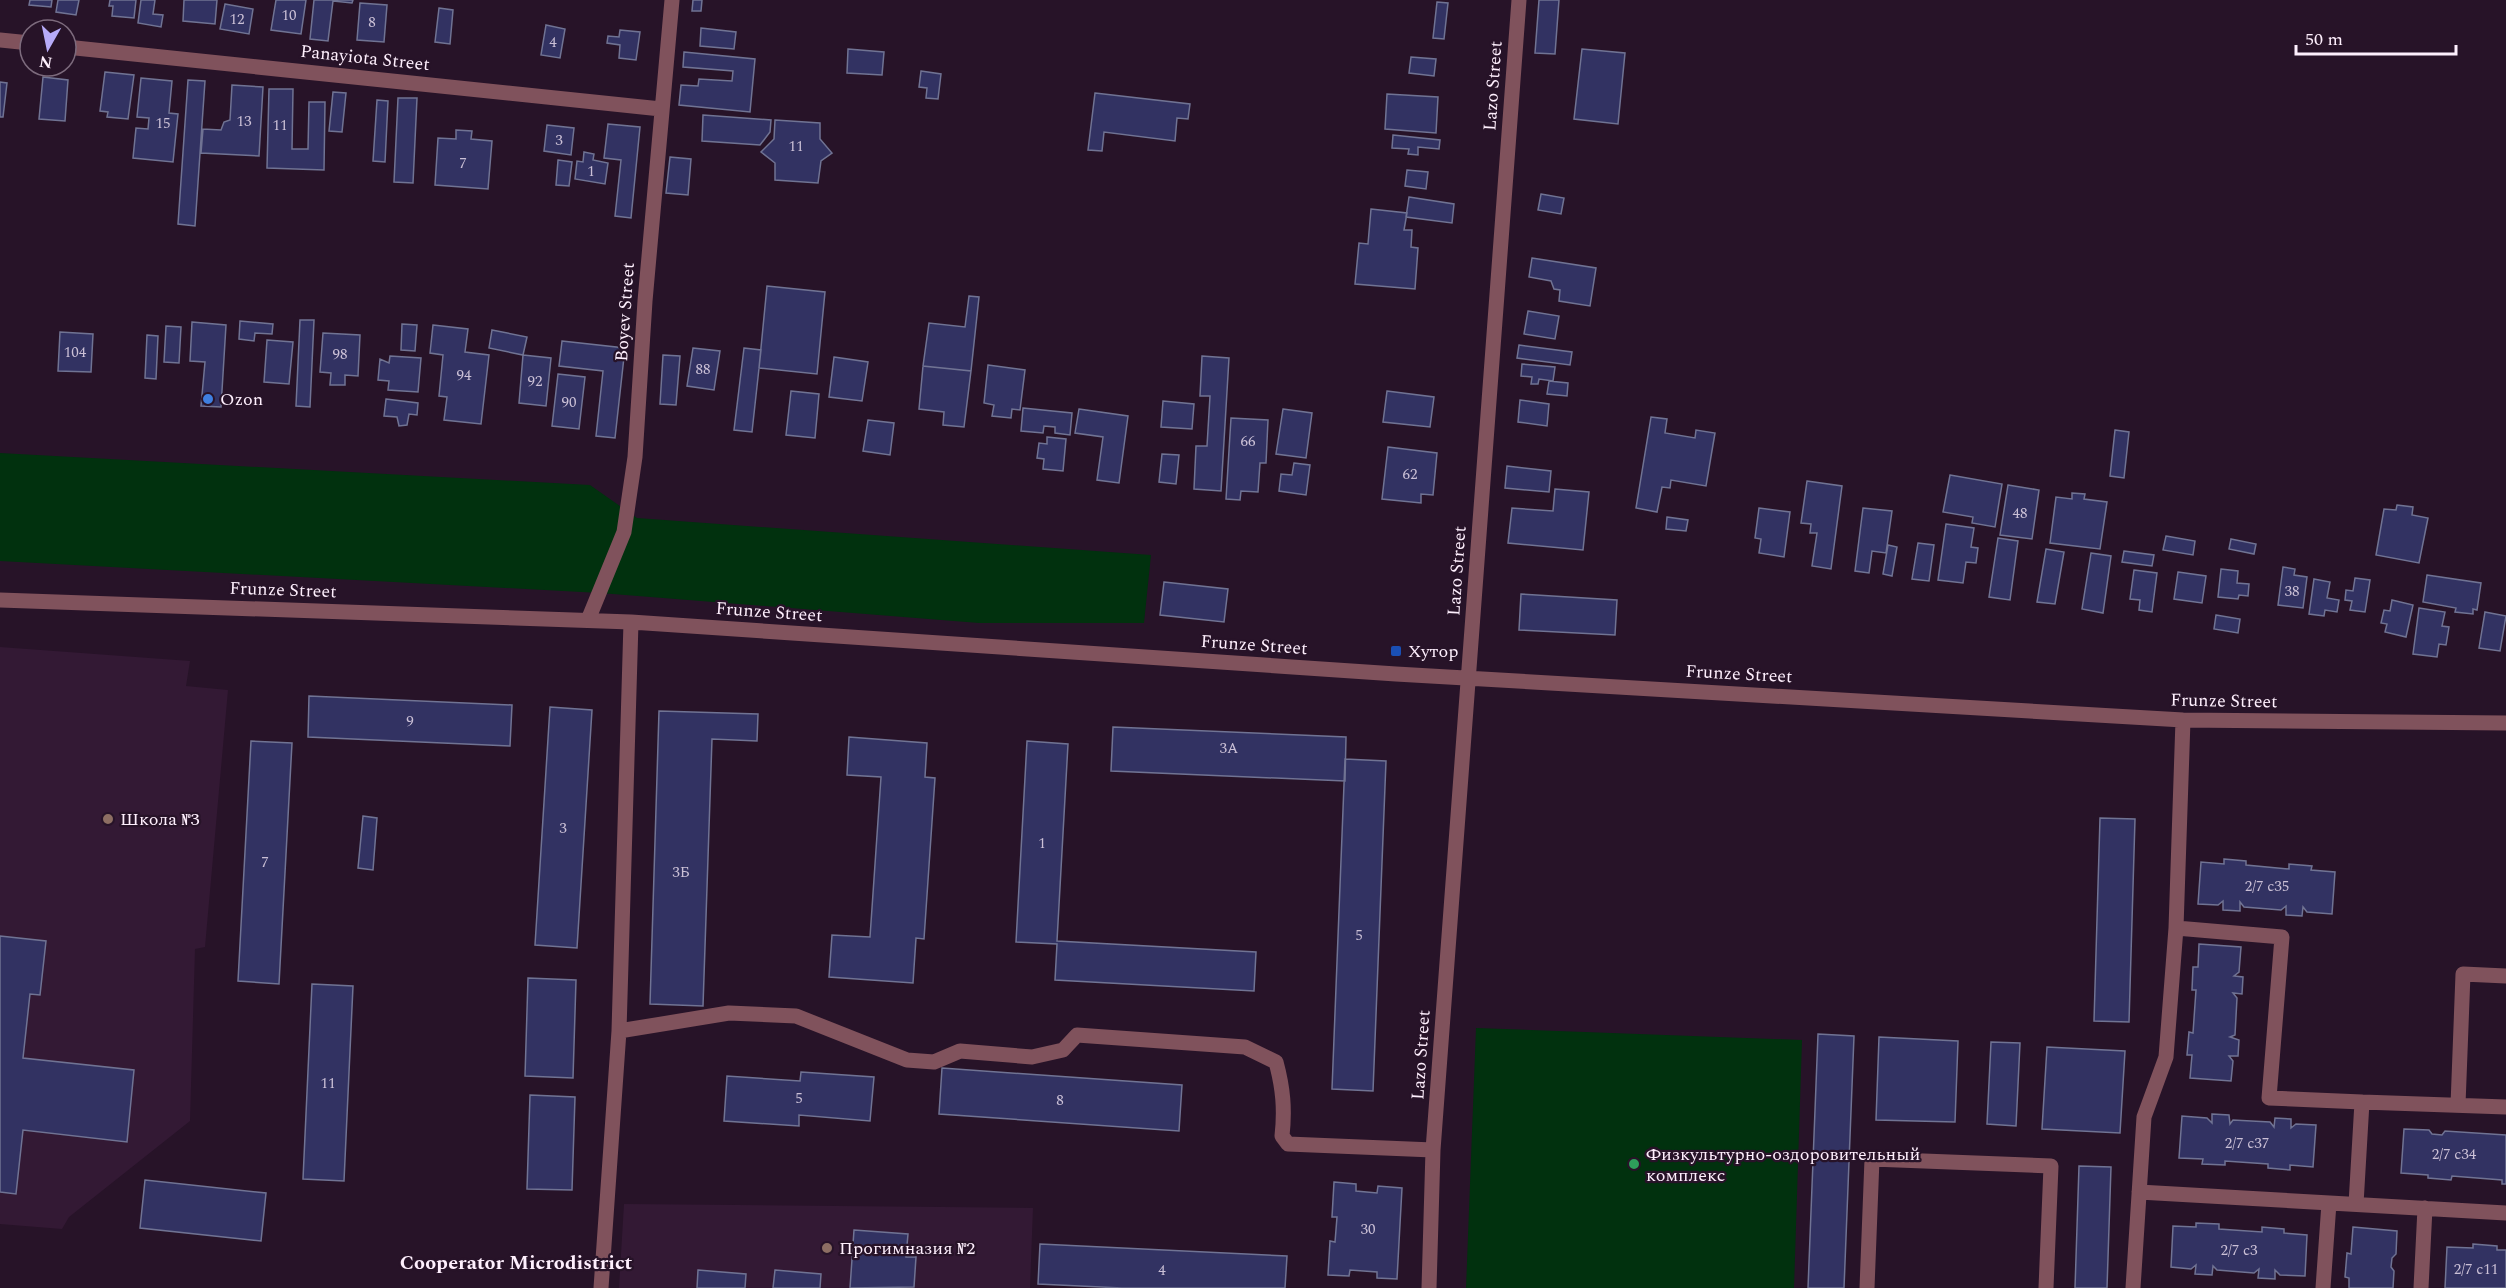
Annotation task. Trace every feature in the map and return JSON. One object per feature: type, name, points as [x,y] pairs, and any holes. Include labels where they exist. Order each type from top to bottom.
[{"type":"street","name":"Boyev Street","points":[[588,620],[624,532],[634,468],[661,109],[672,0]]},
{"type":"street","name":"Lazo Street","points":[[1429,1288],[1433,1150],[1519,0]]},
{"type":"street","points":[[0,40],[18,42]]},
{"type":"street","name":"Panayiota Street","points":[[78,48],[661,109]]},
{"type":"street","name":"Frunze Street","points":[[0,600],[631,622],[1469,677],[2183,720],[2506,723]]},
{"type":"street","points":[[601,1288],[619,1031],[631,622]]},
{"type":"street","points":[[2133,1288],[2144,1117],[2166,1057],[2176,928],[2183,720]]},
{"type":"street","points":[[2176,928],[2282,937],[2269,1098],[2506,1107]]},
{"type":"street","points":[[2458,1105],[2463,974],[2506,976]]},
{"type":"street","points":[[619,1031],[729,1013],[796,1016],[907,1060],[934,1062],[960,1051],[1032,1057],[1063,1050],[1077,1035],[1245,1047],[1276,1062],[1283,1087],[1282,1136],[1288,1144],[1433,1150]]},
{"type":"street","points":[[2356,1204],[2362,1102]]},
{"type":"street","points":[[1867,1288],[1872,1159],[2051,1166],[2046,1288]]},
{"type":"street","points":[[2139,1192],[2506,1213]]},
{"type":"street","points":[[2323,1288],[2329,1203]]},
{"type":"street","points":[[2421,1288],[2425,1208]]},
{"type":"shaded area","name":"Школа №3","points":[[0,647],[190,661],[186,686],[228,690],[205,947],[195,949],[190,1121],[69,1217],[62,1229],[0,1224]]},
{"type":"shaded area","name":"Прогимназия №2","points":[[624,1204],[1033,1208],[1030,1288],[619,1288]]},
{"type":"green space","points":[[0,453],[590,485],[637,518],[1151,555],[1144,623],[979,623],[600,593],[0,561]]},
{"type":"green space","name":"Физкультурно-оздоровительный комплекс","points":[[1476,1028],[1802,1040],[1794,1288],[1466,1288]]},
{"type":"building","points":[[30,0],[52,0],[51,7],[29,5]]},
{"type":"building","points":[[58,0],[79,0],[76,15],[56,12]]},
{"type":"building","points":[[110,0],[136,0],[134,18],[112,16],[113,6],[109,6]]},
{"type":"building","points":[[141,0],[155,0],[153,14],[163,15],[161,27],[138,23]]},
{"type":"building","points":[[184,0],[217,0],[215,24],[183,21]]},
{"type":"building","points":[[276,0],[306,0],[301,34],[271,30]]},
{"type":"building","points":[[314,0],[353,0],[352,3],[333,1],[328,41],[310,39]]},
{"type":"building","points":[[693,0],[702,0],[701,11],[692,11]]},
{"type":"building","points":[[1539,0],[1559,0],[1555,54],[1535,53]]},
{"type":"building","points":[[1437,2],[1448,3],[1444,39],[1433,38]]},
{"type":"building","points":[[360,3],[387,5],[384,42],[357,40]]},
{"type":"building","points":[[225,4],[253,9],[249,34],[220,29]]},
{"type":"building","points":[[439,8],[453,10],[450,44],[435,42]]},
{"type":"building","points":[[546,25],[565,29],[560,58],[541,55]]},
{"type":"building","points":[[701,28],[736,32],[734,49],[700,46]]},
{"type":"building","points":[[620,30],[640,32],[636,60],[619,58],[620,45],[607,43],[608,36],[619,37]]},
{"type":"building","points":[[848,49],[884,52],[882,75],[847,73]]},
{"type":"building","points":[[1582,49],[1625,53],[1618,124],[1574,119]]},
{"type":"building","points":[[684,52],[755,59],[750,112],[679,105],[681,85],[698,86],[699,79],[732,81],[733,71],[683,67]]},
{"type":"building","points":[[1411,57],[1436,59],[1434,76],[1409,73]]},
{"type":"building","points":[[921,71],[941,74],[938,99],[926,98],[927,88],[919,87]]},
{"type":"building","points":[[105,72],[134,75],[128,119],[107,117],[108,112],[100,111]]},
{"type":"building","points":[[43,78],[68,80],[65,121],[39,119]]},
{"type":"building","points":[[141,78],[172,81],[169,113],[178,114],[173,162],[133,158],[136,128],[148,129],[149,118],[137,117]]},
{"type":"building","points":[[188,80],[205,81],[195,226],[178,224]]},
{"type":"building","points":[[0,82],[7,83],[3,117],[0,117]]},
{"type":"building","points":[[232,85],[263,87],[259,156],[201,153],[203,129],[221,130],[224,122],[230,120]]},
{"type":"building","points":[[269,89],[293,89],[292,149],[308,149],[309,102],[325,102],[324,170],[267,168]]},
{"type":"building","points":[[333,92],[346,93],[342,132],[329,131]]},
{"type":"building","points":[[1095,93],[1190,104],[1188,119],[1177,118],[1175,141],[1104,132],[1102,151],[1088,150]]},
{"type":"building","points":[[1387,94],[1438,97],[1436,133],[1385,129]]},
{"type":"building","points":[[398,98],[417,98],[413,183],[394,182]]},
{"type":"building","points":[[377,100],[388,101],[385,162],[373,161]]},
{"type":"building","points":[[703,115],[771,120],[770,132],[760,145],[702,141]]},
{"type":"building","points":[[775,120],[820,123],[820,139],[832,153],[821,161],[818,183],[775,180],[775,163],[761,152],[774,139]]},
{"type":"building","points":[[608,124],[640,127],[631,218],[615,216],[621,160],[604,158]]},
{"type":"building","points":[[547,125],[574,128],[571,155],[544,151]]},
{"type":"building","points":[[456,130],[472,131],[471,139],[492,141],[488,189],[435,185],[438,138],[456,139]]},
{"type":"building","points":[[1393,135],[1440,140],[1439,149],[1418,147],[1418,155],[1408,154],[1409,149],[1392,148]]},
{"type":"building","points":[[584,152],[594,154],[593,160],[608,163],[605,184],[575,179],[577,161],[583,162]]},
{"type":"building","points":[[670,157],[691,159],[688,195],[666,193]]},
{"type":"building","points":[[558,160],[572,162],[569,186],[556,185]]},
{"type":"building","points":[[1407,170],[1428,172],[1426,189],[1405,186]]},
{"type":"building","points":[[1541,194],[1564,198],[1561,214],[1538,210]]},
{"type":"building","points":[[1409,197],[1454,204],[1452,223],[1406,217]]},
{"type":"building","points":[[1371,209],[1407,213],[1404,230],[1412,230],[1411,247],[1418,248],[1415,289],[1355,284],[1359,243],[1368,244]]},
{"type":"building","points":[[1532,258],[1596,268],[1590,306],[1559,301],[1560,290],[1554,289],[1551,281],[1529,277]]},
{"type":"building","points":[[767,286],[825,292],[817,374],[759,368]]},
{"type":"building","points":[[969,296],[979,297],[971,371],[923,366],[929,323],[965,327]]},
{"type":"building","points":[[1528,311],[1559,316],[1555,339],[1524,334]]},
{"type":"building","points":[[300,320],[314,320],[310,407],[296,406]]},
{"type":"building","points":[[240,321],[273,324],[272,334],[255,333],[254,341],[239,339]]},
{"type":"building","points":[[192,322],[226,325],[221,407],[201,406],[205,362],[190,361]]},
{"type":"building","points":[[402,324],[417,325],[415,351],[401,350]]},
{"type":"building","points":[[433,325],[468,329],[465,352],[489,355],[481,424],[444,420],[447,397],[439,396],[443,355],[430,353]]},
{"type":"building","points":[[166,326],[181,327],[179,363],[164,362]]},
{"type":"building","points":[[492,330],[527,337],[523,355],[489,348]]},
{"type":"building","points":[[60,332],[93,334],[91,372],[58,371]]},
{"type":"building","points":[[323,333],[360,335],[358,376],[345,375],[345,385],[330,385],[331,373],[320,372]]},
{"type":"building","points":[[147,335],[158,336],[156,379],[145,378]]},
{"type":"building","points":[[267,340],[293,342],[289,384],[264,382]]},
{"type":"building","points":[[562,341],[625,348],[615,438],[596,436],[603,371],[559,366]]},
{"type":"building","points":[[1519,345],[1572,352],[1570,365],[1517,358]]},
{"type":"building","points":[[693,348],[720,351],[714,390],[687,386]]},
{"type":"building","points":[[744,348],[761,350],[752,432],[734,430]]},
{"type":"building","points":[[523,355],[551,358],[546,406],[519,403]]},
{"type":"building","points":[[663,355],[680,356],[676,405],[660,404]]},
{"type":"building","points":[[390,356],[421,358],[418,392],[388,390],[389,381],[378,380],[380,359],[389,363]]},
{"type":"building","points":[[1202,356],[1229,358],[1221,491],[1194,489],[1196,446],[1207,446],[1210,396],[1200,396]]},
{"type":"building","points":[[834,357],[868,362],[862,401],[829,397]]},
{"type":"building","points":[[1522,364],[1555,367],[1553,381],[1539,379],[1538,384],[1531,384],[1532,377],[1521,376]]},
{"type":"building","points":[[988,365],[1025,370],[1020,410],[1012,409],[1011,418],[992,416],[994,405],[984,403]]},
{"type":"building","points":[[923,366],[971,371],[964,427],[943,425],[944,412],[919,409]]},
{"type":"building","points":[[558,374],[585,377],[579,429],[552,426]]},
{"type":"building","points":[[1549,381],[1568,383],[1567,396],[1547,394]]},
{"type":"building","points":[[791,391],[819,394],[815,438],[786,435]]},
{"type":"building","points":[[1387,391],[1434,397],[1430,427],[1383,422]]},
{"type":"building","points":[[386,399],[418,403],[417,415],[409,414],[407,425],[399,426],[397,417],[384,416]]},
{"type":"building","points":[[1520,400],[1549,404],[1547,426],[1518,422]]},
{"type":"building","points":[[1163,401],[1194,404],[1192,429],[1161,427]]},
{"type":"building","points":[[1023,408],[1072,413],[1070,435],[1055,433],[1055,427],[1044,426],[1043,433],[1021,431]]},
{"type":"building","points":[[1079,409],[1128,416],[1119,483],[1097,480],[1103,437],[1075,433]]},
{"type":"building","points":[[1283,409],[1312,413],[1306,458],[1276,454]]},
{"type":"building","points":[[1651,417],[1667,419],[1665,433],[1695,438],[1696,430],[1715,433],[1706,486],[1671,480],[1670,488],[1662,487],[1657,512],[1636,508]]},
{"type":"building","points":[[1231,418],[1268,420],[1266,463],[1260,463],[1258,492],[1241,491],[1240,500],[1226,499]]},
{"type":"building","points":[[868,420],[894,423],[890,455],[863,451]]},
{"type":"building","points":[[2115,430],[2129,432],[2124,478],[2110,476]]},
{"type":"building","points":[[1047,437],[1066,439],[1063,471],[1043,469],[1044,459],[1037,458],[1039,443],[1047,444]]},
{"type":"building","points":[[1388,447],[1437,453],[1433,495],[1421,494],[1421,503],[1382,499]]},
{"type":"building","points":[[1162,454],[1179,455],[1176,484],[1159,482]]},
{"type":"building","points":[[1294,463],[1310,465],[1306,495],[1279,491],[1281,474],[1292,475]]},
{"type":"building","points":[[1507,466],[1551,471],[1549,492],[1505,488]]},
{"type":"building","points":[[1950,475],[2002,484],[1995,527],[1972,523],[1973,517],[1943,512]]},
{"type":"building","points":[[1807,481],[1842,486],[1831,569],[1812,566],[1817,533],[1810,533],[1811,524],[1801,523]]},
{"type":"building","points":[[2008,485],[2039,490],[2032,539],[2000,535]]},
{"type":"building","points":[[1555,489],[1589,492],[1583,550],[1508,543],[1512,508],[1553,511]]},
{"type":"building","points":[[2072,493],[2085,494],[2084,499],[2107,502],[2100,549],[2050,543],[2056,497],[2072,499]]},
{"type":"building","points":[[2397,505],[2413,507],[2412,515],[2428,518],[2419,563],[2376,555],[2384,509],[2396,510]]},
{"type":"building","points":[[1759,508],[1790,512],[1784,557],[1759,553],[1761,539],[1755,538]]},
{"type":"building","points":[[1863,508],[1892,511],[1886,553],[1872,551],[1869,573],[1855,571]]},
{"type":"building","points":[[1667,517],[1688,520],[1686,531],[1666,529]]},
{"type":"building","points":[[1946,524],[1974,528],[1971,547],[1978,548],[1976,563],[1966,562],[1963,583],[1938,580]]},
{"type":"building","points":[[2166,536],[2195,541],[2193,555],[2163,550]]},
{"type":"building","points":[[1998,538],[2018,541],[2010,600],[1989,597]]},
{"type":"building","points":[[2231,539],[2256,544],[2254,554],[2229,549]]},
{"type":"building","points":[[1918,543],[1934,545],[1929,581],[1912,579]]},
{"type":"building","points":[[1888,545],[1897,547],[1892,576],[1883,574]]},
{"type":"building","points":[[2046,549],[2064,552],[2055,604],[2037,602]]},
{"type":"building","points":[[2124,551],[2154,555],[2152,566],[2122,562]]},
{"type":"building","points":[[2091,553],[2111,556],[2103,613],[2082,609]]},
{"type":"building","points":[[2283,567],[2295,569],[2294,575],[2307,577],[2303,608],[2278,605]]},
{"type":"building","points":[[2221,569],[2238,571],[2237,583],[2249,584],[2248,596],[2239,595],[2238,599],[2218,597]]},
{"type":"building","points":[[2134,570],[2157,573],[2152,612],[2139,610],[2140,600],[2130,599]]},
{"type":"building","points":[[2178,572],[2206,576],[2202,603],[2174,599]]},
{"type":"building","points":[[2427,575],[2481,583],[2477,610],[2473,609],[2473,614],[2455,612],[2456,608],[2423,602]]},
{"type":"building","points":[[2355,578],[2370,580],[2365,612],[2350,610],[2352,601],[2345,600],[2346,590],[2353,591]]},
{"type":"building","points":[[2314,579],[2330,582],[2327,598],[2339,600],[2337,612],[2325,610],[2324,616],[2309,614]]},
{"type":"building","points":[[1164,582],[1228,589],[1224,622],[1160,615]]},
{"type":"building","points":[[1521,594],[1617,600],[1615,635],[1519,630]]},
{"type":"building","points":[[2392,600],[2413,605],[2406,637],[2385,632],[2387,624],[2381,623],[2384,610],[2390,611]]},
{"type":"building","points":[[2419,608],[2445,612],[2442,626],[2449,627],[2446,645],[2439,644],[2437,657],[2413,654]]},
{"type":"building","points":[[2485,612],[2506,616],[2500,651],[2479,648]]},
{"type":"building","points":[[2216,615],[2240,619],[2238,633],[2214,629]]},
{"type":"building","points":[[309,696],[512,705],[510,746],[308,737]]},
{"type":"building","points":[[550,707],[592,710],[577,948],[535,945]]},
{"type":"building","points":[[659,711],[758,714],[757,741],[712,739],[703,1006],[650,1004]]},
{"type":"building","points":[[1113,727],[1346,737],[1345,781],[1111,771]]},
{"type":"building","points":[[849,737],[927,743],[925,777],[935,778],[924,939],[916,938],[913,983],[829,977],[832,935],[870,937],[881,777],[847,775]]},
{"type":"building","points":[[251,741],[292,743],[279,984],[238,981]]},
{"type":"building","points":[[1027,741],[1068,744],[1057,941],[1256,952],[1254,991],[1055,980],[1057,944],[1016,942]]},
{"type":"building","points":[[1345,759],[1386,761],[1373,1091],[1332,1089]]},
{"type":"building","points":[[363,816],[377,818],[373,870],[358,868]]},
{"type":"building","points":[[2100,818],[2135,819],[2129,1022],[2094,1021]]},
{"type":"building","points":[[2224,859],[2246,861],[2246,865],[2289,869],[2289,864],[2312,866],[2311,870],[2335,872],[2332,914],[2307,912],[2303,907],[2302,916],[2286,915],[2286,906],[2281,910],[2244,907],[2240,902],[2240,911],[2223,910],[2223,901],[2218,905],[2198,904],[2201,862],[2224,864]]},
{"type":"building","points":[[0,936],[46,941],[40,995],[30,994],[23,1058],[134,1070],[127,1142],[23,1130],[16,1194],[0,1192]]},
{"type":"building","points":[[2199,944],[2241,947],[2239,972],[2234,976],[2243,977],[2242,994],[2233,993],[2237,998],[2235,1035],[2230,1037],[2239,1040],[2238,1056],[2229,1056],[2233,1061],[2231,1081],[2190,1078],[2192,1055],[2187,1055],[2189,1032],[2193,1033],[2196,990],[2192,990],[2193,967],[2198,967]]},
{"type":"building","points":[[528,978],[576,980],[573,1078],[525,1076]]},
{"type":"building","points":[[312,984],[353,986],[344,1181],[303,1179]]},
{"type":"building","points":[[1818,1034],[1854,1036],[1844,1288],[1808,1288]]},
{"type":"building","points":[[1879,1037],[1958,1041],[1955,1122],[1876,1120]]},
{"type":"building","points":[[1991,1042],[2020,1043],[2016,1126],[1987,1124]]},
{"type":"building","points":[[2047,1047],[2125,1051],[2120,1133],[2042,1129]]},
{"type":"building","points":[[942,1068],[1182,1085],[1179,1131],[939,1114]]},
{"type":"building","points":[[801,1072],[874,1077],[870,1121],[799,1115],[799,1126],[724,1121],[727,1076],[800,1081]]},
{"type":"building","points":[[530,1095],[575,1097],[572,1190],[527,1189]]},
{"type":"building","points":[[2212,1114],[2229,1115],[2230,1124],[2233,1120],[2270,1122],[2274,1127],[2275,1118],[2291,1119],[2291,1128],[2296,1124],[2316,1125],[2313,1167],[2290,1165],[2290,1170],[2268,1168],[2268,1164],[2225,1161],[2225,1165],[2202,1164],[2203,1159],[2179,1158],[2182,1116],[2207,1118],[2212,1123]]},
{"type":"building","points":[[2404,1129],[2429,1130],[2432,1134],[2442,1135],[2445,1131],[2506,1135],[2506,1184],[2502,1184],[2502,1180],[2452,1176],[2451,1180],[2401,1173]]},
{"type":"building","points":[[2079,1166],[2111,1167],[2107,1288],[2075,1288]]},
{"type":"building","points":[[145,1180],[266,1193],[261,1241],[140,1228]]},
{"type":"building","points":[[1334,1182],[1356,1184],[1356,1191],[1377,1193],[1378,1186],[1402,1188],[1397,1279],[1377,1278],[1377,1272],[1350,1270],[1349,1276],[1328,1275],[1330,1241],[1335,1242],[1337,1217],[1332,1217]]},
{"type":"building","points":[[2196,1223],[2219,1224],[2219,1229],[2262,1232],[2262,1227],[2284,1229],[2284,1233],[2307,1235],[2305,1276],[2280,1275],[2275,1270],[2275,1279],[2258,1278],[2259,1269],[2254,1273],[2217,1270],[2213,1266],[2212,1275],[2195,1274],[2196,1265],[2191,1269],[2171,1267],[2173,1226],[2196,1227]]},
{"type":"building","points":[[2353,1227],[2397,1231],[2396,1254],[2392,1258],[2391,1267],[2394,1271],[2393,1288],[2349,1288],[2349,1278],[2345,1277],[2347,1253],[2351,1254]]},
{"type":"building","points":[[854,1230],[908,1234],[906,1257],[916,1257],[914,1287],[850,1288]]},
{"type":"building","points":[[1040,1244],[1287,1256],[1285,1288],[1122,1288],[1038,1284]]},
{"type":"building","points":[[2473,1244],[2497,1246],[2497,1250],[2506,1250],[2506,1288],[2445,1288],[2447,1247],[2473,1248]]},
{"type":"building","points":[[698,1270],[746,1274],[745,1288],[697,1288]]},
{"type":"building","points":[[775,1270],[821,1274],[820,1288],[773,1288]]},
{"type":"place","name":"Ozon","points":[[208,399]]},
{"type":"place","name":"Хутор","points":[[1396,651]]},
{"type":"place","name":"Школа №3","points":[[108,819]]},
{"type":"place","name":"Физкультурно-оздоровительный комплекс","points":[[1634,1164]]},
{"type":"place","name":"Прогимназия №2","points":[[827,1248]]},
{"type":"district","name":"Cooperator Microdistrict","points":[[516,1263]]}]
